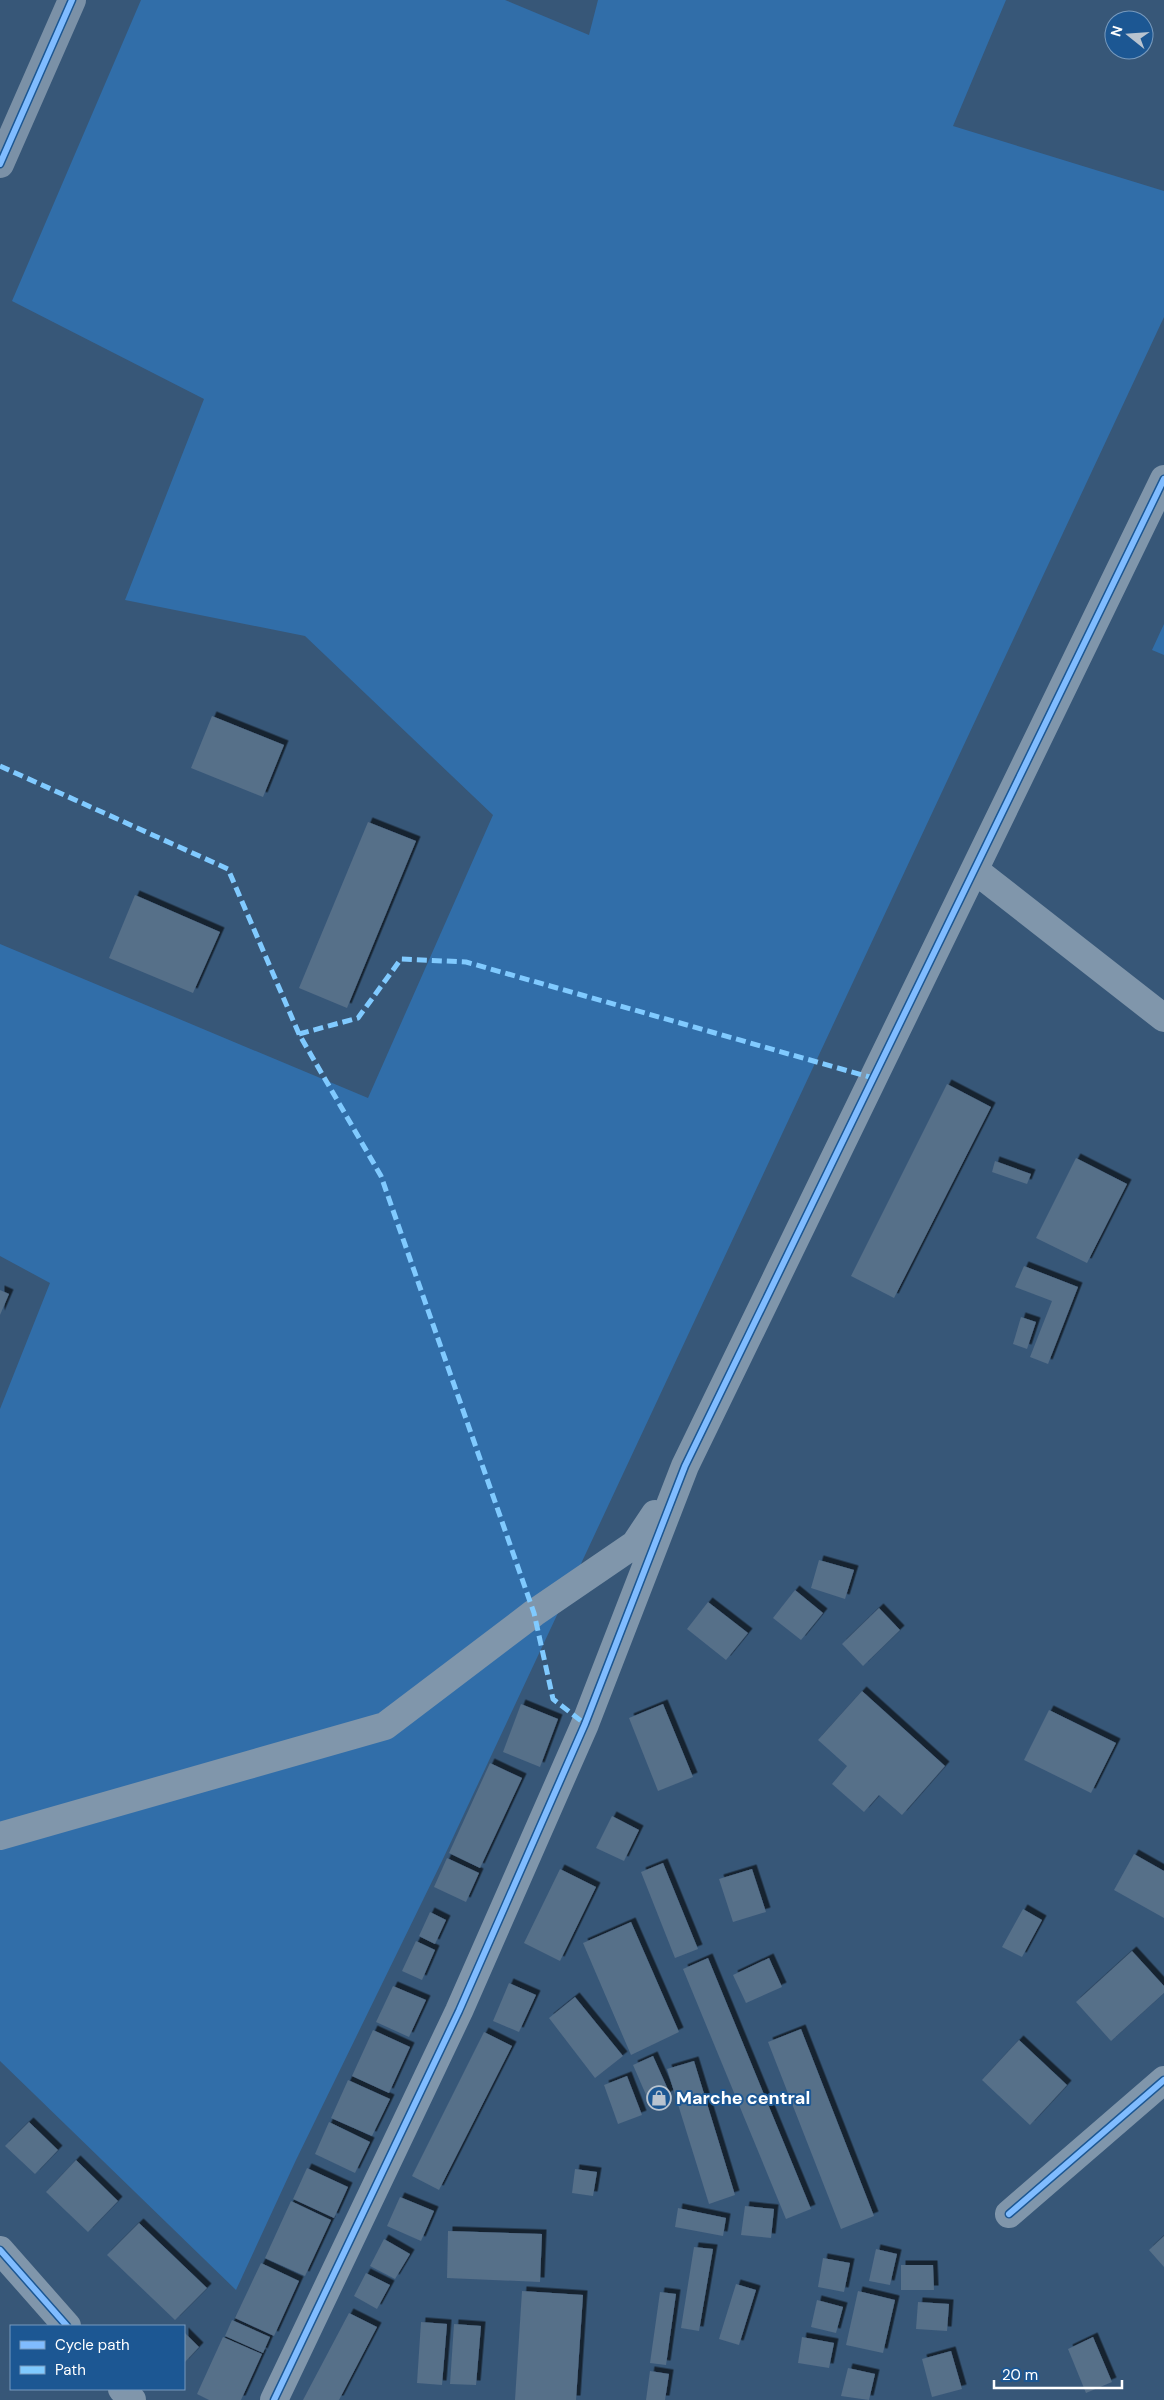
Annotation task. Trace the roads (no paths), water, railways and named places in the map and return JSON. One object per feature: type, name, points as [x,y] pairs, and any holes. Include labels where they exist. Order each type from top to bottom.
[{"type":"street","points":[[0,164],[72,0]]},
{"type":"street","points":[[274,2400],[459,2011],[585,1724],[685,1466],[976,871],[1164,479]]},
{"type":"street","points":[[976,871],[1164,1018]]},
{"type":"street","points":[[0,1836],[385,1726],[534,1613],[635,1544],[685,1466]]},
{"type":"street","points":[[1008,2214],[1164,2080]]},
{"type":"street","points":[[0,2250],[66,2325]]},
{"type":"street","points":[[123,2390],[132,2400]]},
{"type":"place","name":"Marche central","points":[[659,2098]]}]
